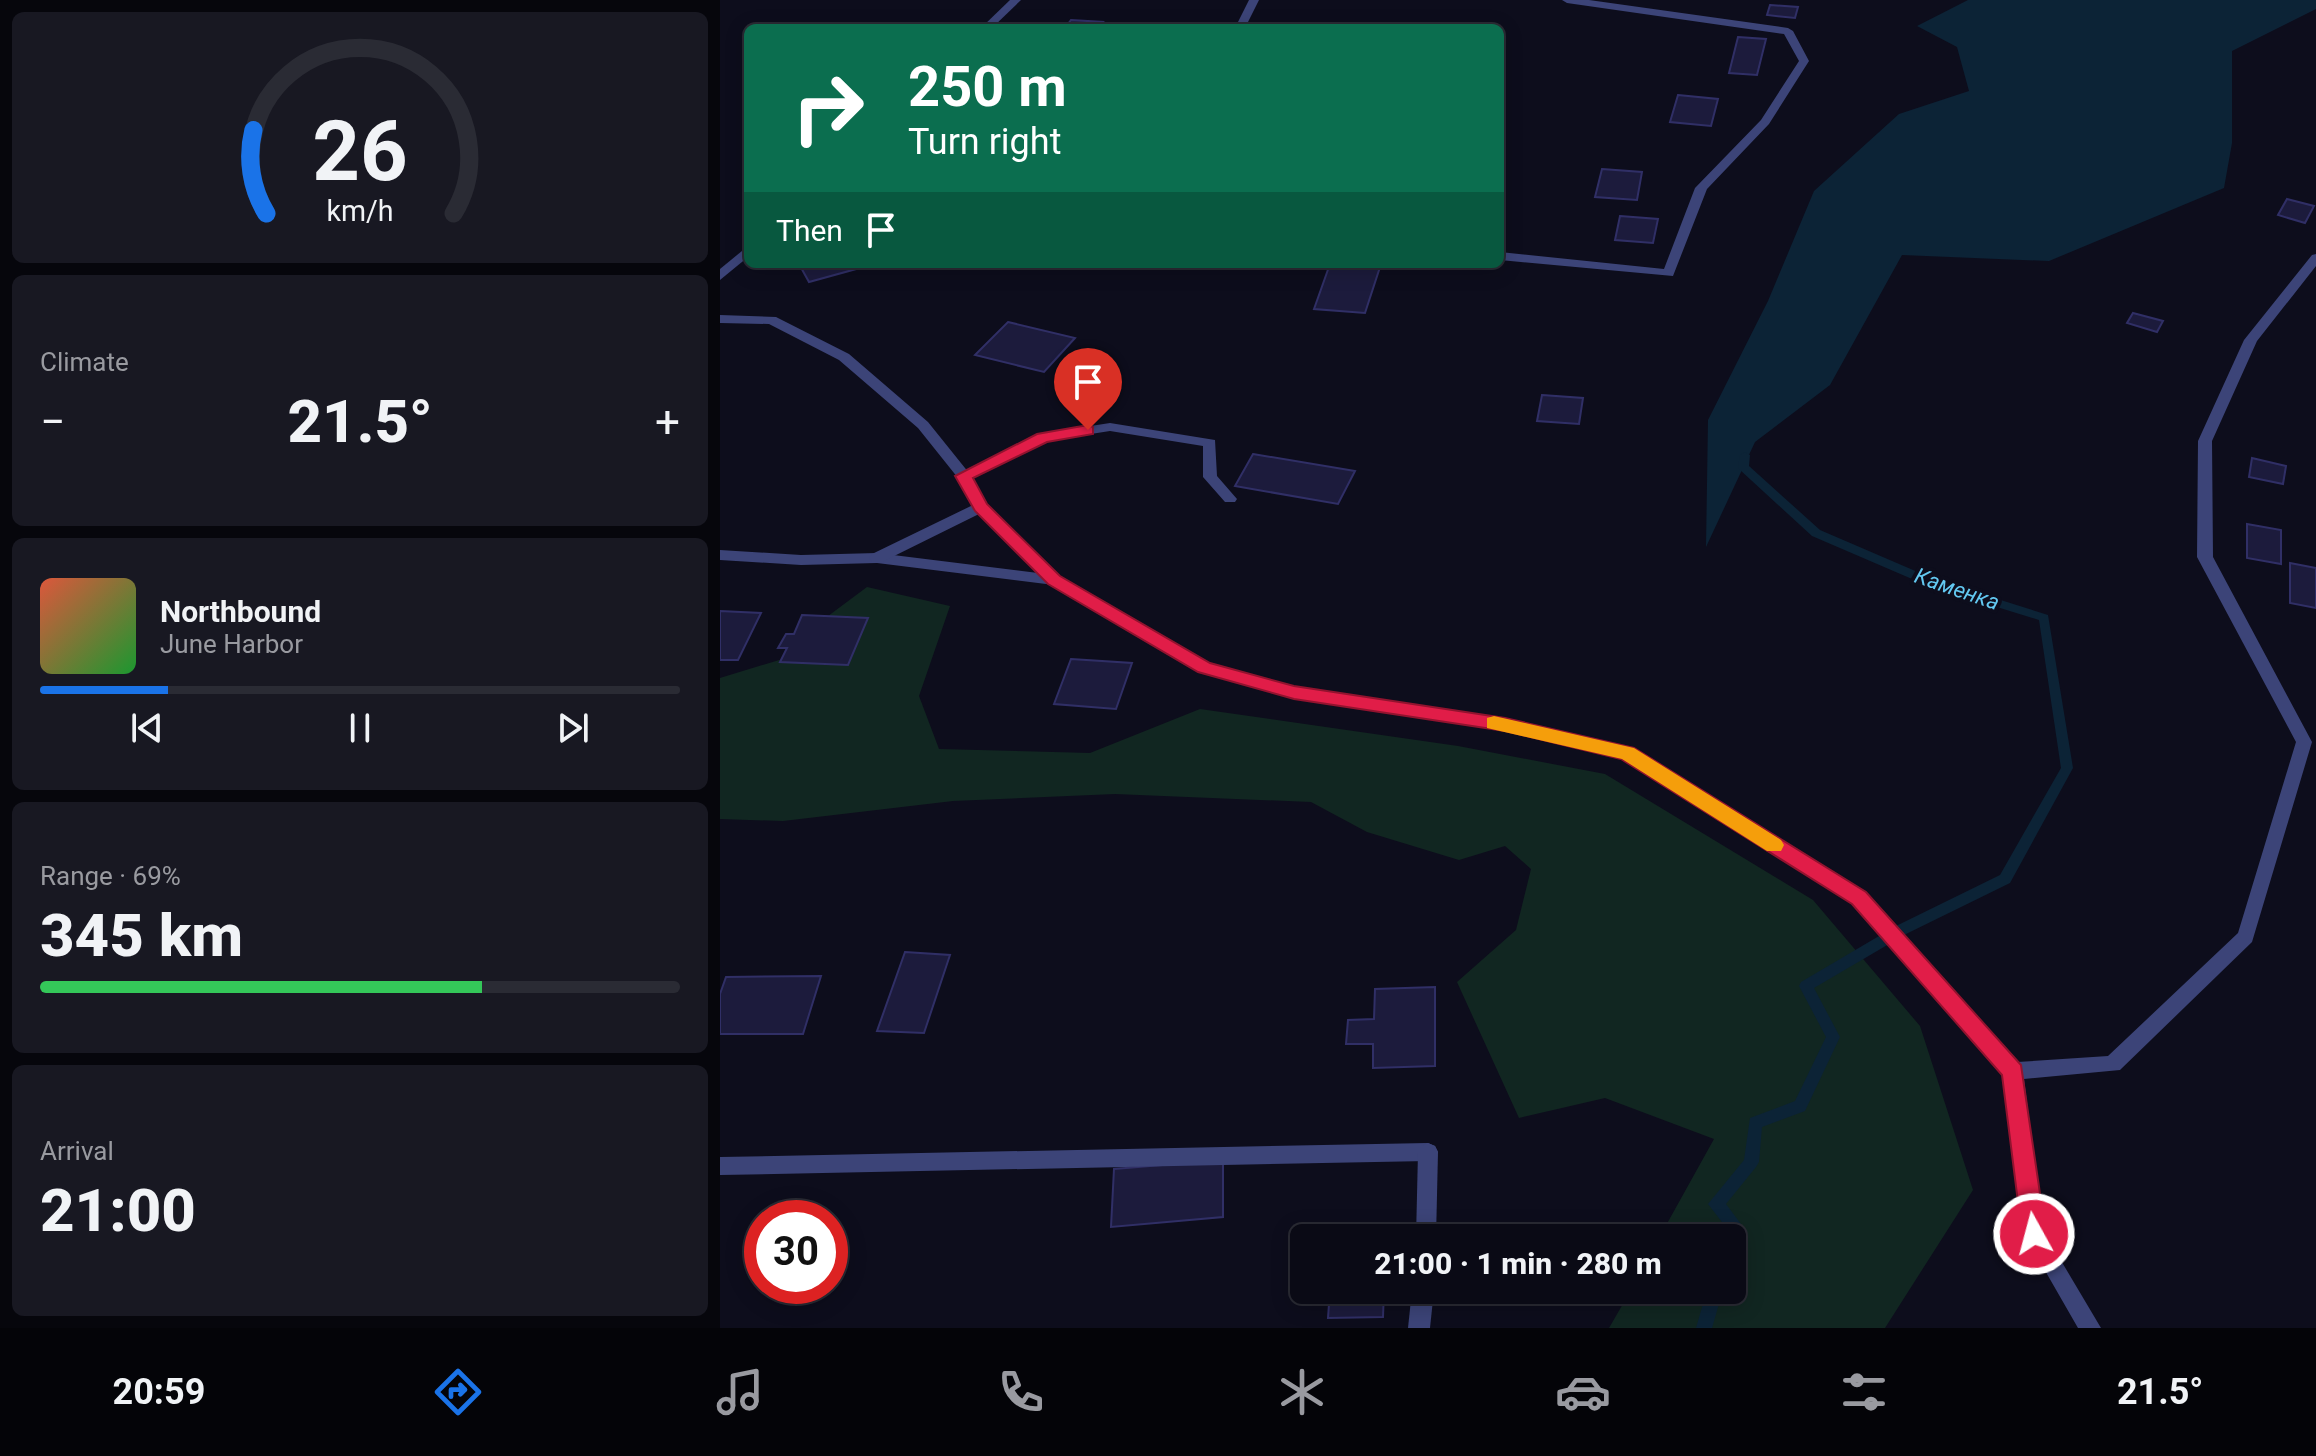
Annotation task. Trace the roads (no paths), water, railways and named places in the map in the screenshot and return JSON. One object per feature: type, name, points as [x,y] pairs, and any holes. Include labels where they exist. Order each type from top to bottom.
[{"type":"street","points":[[990,24],[1016,0]]},
{"type":"street","points":[[1242,24],[1254,0]]},
{"type":"street","points":[[1504,256],[1669,273],[1701,188],[1765,122],[1804,61],[1788,31],[1567,0]]},
{"type":"street","points":[[720,276],[744,254]]},
{"type":"street","points":[[2013,1071],[2113,1064],[2246,937],[2304,742],[2205,557],[2205,441],[2251,340],[2316,258]]},
{"type":"street","points":[[720,319],[771,320],[844,357],[923,425],[964,476],[981,507],[1054,580],[1204,668],[1294,693],[1505,724],[1627,753],[1859,898],[2013,1071],[2034,1234],[2090,1328]]},
{"type":"street","points":[[964,476],[1043,437],[1110,427],[1210,443],[1210,477],[1230,499]]},
{"type":"street","points":[[877,558],[981,507]]},
{"type":"street","points":[[720,555],[801,560],[877,558],[1054,580]]},
{"type":"street","points":[[720,1166],[1428,1152],[1426,1224]]},
{"type":"street","points":[[1419,1328],[1422,1304]]},
{"type":"water","points":[[1968,0],[2316,0],[2316,9],[2232,51],[2232,143],[2224,188],[2049,261],[1902,255],[1830,385],[1755,442],[1706,547],[1708,420],[1768,301],[1814,191],[1899,114],[1969,91],[1957,47],[1917,26]]},
{"type":"waterway","name":"Каменка","points":[[1733,1224],[1716,1204],[1751,1162],[1755,1123],[1800,1106],[1833,1037],[1806,986],[1901,930],[2005,879],[2067,768],[2044,618],[1930,582],[1816,533],[1743,467],[1745,455]]},
{"type":"waterway","name":"Каменка","points":[[1704,1328],[1711,1304]]}]
